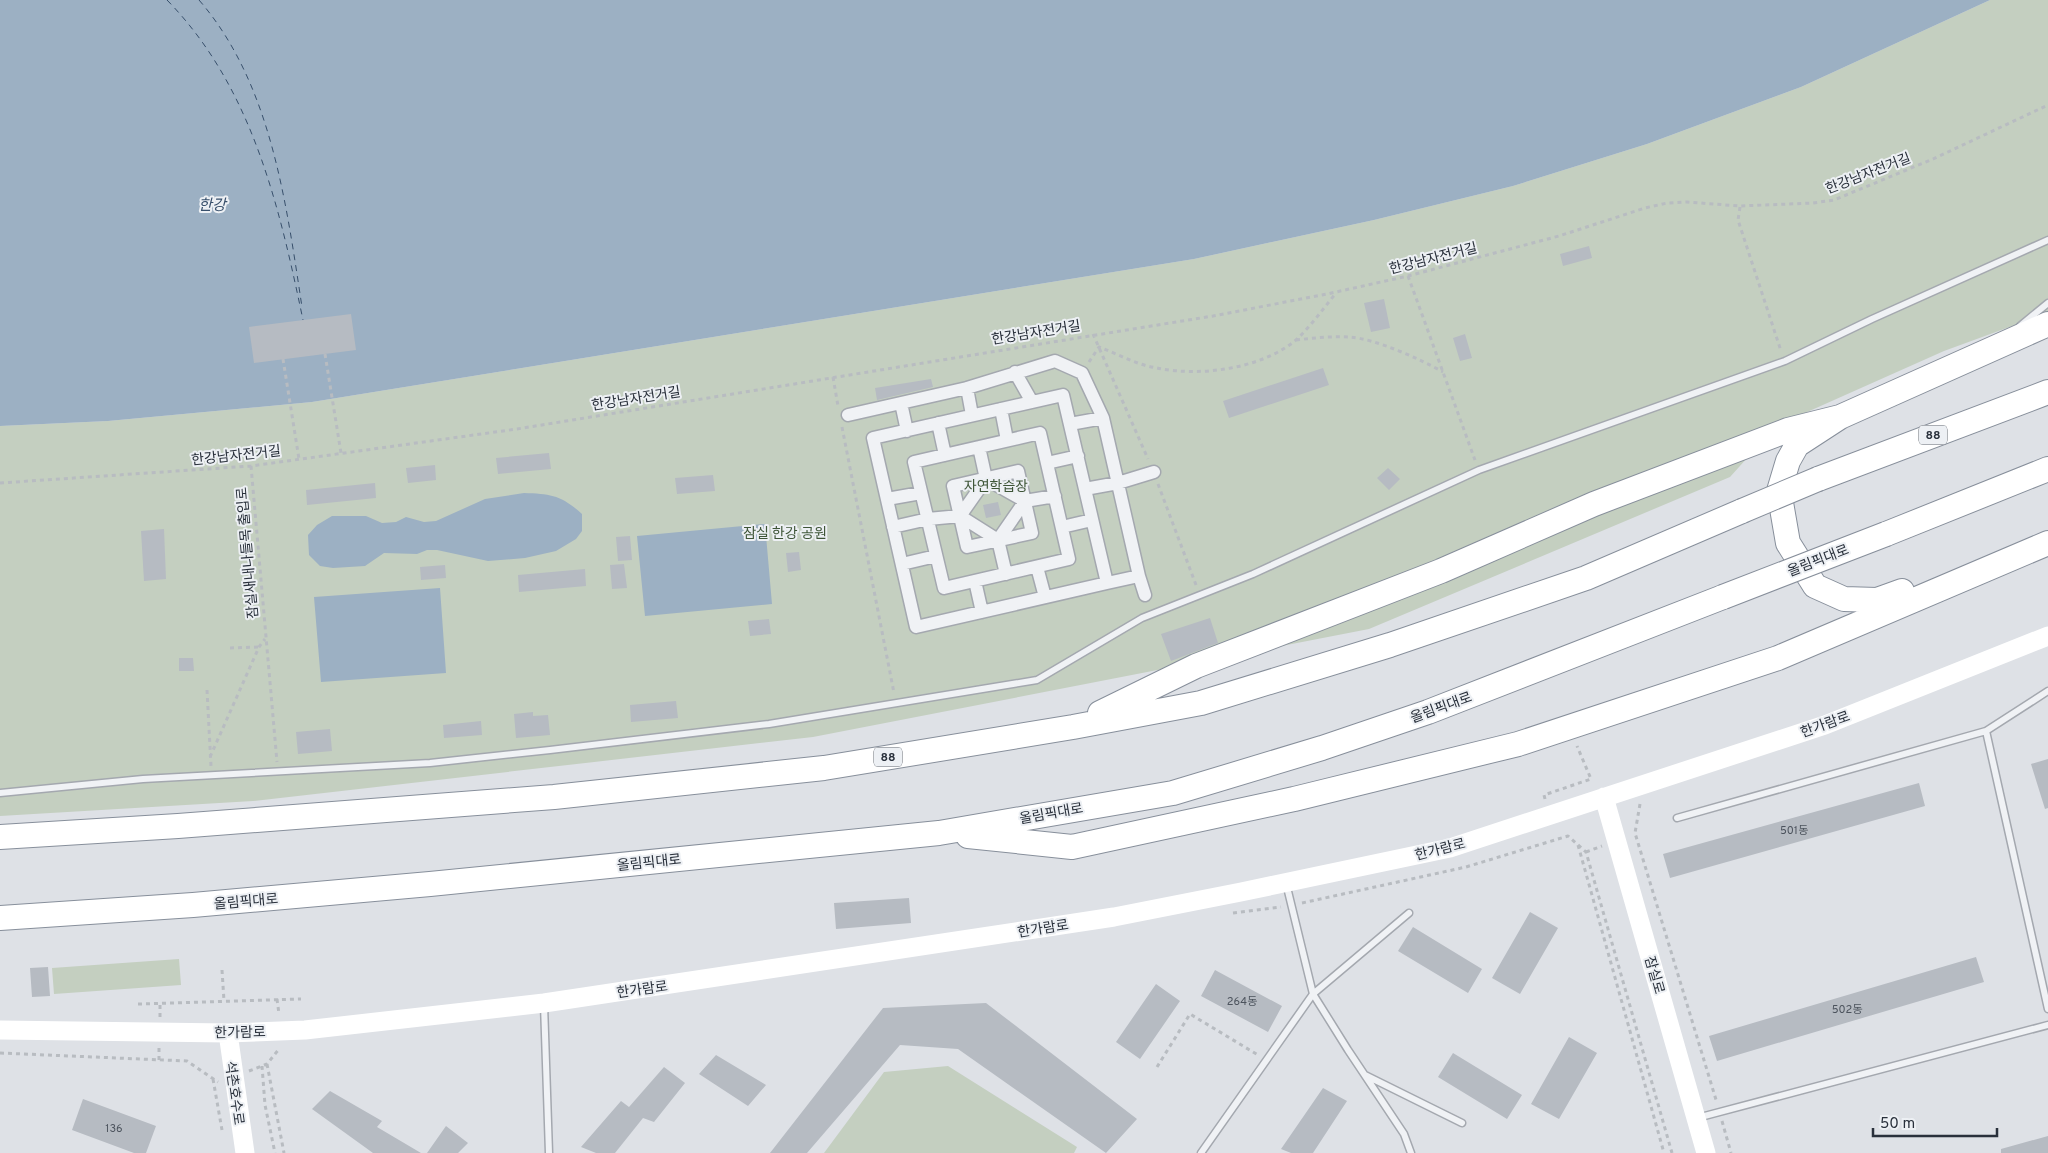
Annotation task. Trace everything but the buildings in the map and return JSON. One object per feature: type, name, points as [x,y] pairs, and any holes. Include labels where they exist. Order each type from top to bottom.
[{"type":"highway","points":[[2009,560],[1942,577],[1878,600],[1844,599],[1815,586],[1788,543],[1779,491],[1788,461],[1797,446],[1840,417],[2048,324]]},
{"type":"highway","name":"88","points":[[0,836],[178,826],[554,797],[824,768],[1073,727],[1201,703],[1390,645],[1586,578],[1818,478],[2048,392]]},
{"type":"highway","points":[[1073,727],[1196,666],[1442,571],[1594,504],[1788,430],[1840,417]]},
{"type":"highway","name":"올림픽대로","points":[[0,918],[193,905],[430,884],[939,833],[1173,793],[1322,748],[1428,712],[1723,598],[2048,469]]},
{"type":"highway","points":[[939,833],[1072,847],[1294,799],[1518,744],[1778,658],[2048,543]]},
{"type":"street","points":[[843,418],[967,388],[1015,372],[1055,362],[1082,373],[1104,418],[1144,595]]},
{"type":"street","points":[[1015,372],[1032,402]]},
{"type":"street","points":[[967,388],[972,416]]},
{"type":"street","points":[[1107,583],[1063,395],[873,438],[916,627],[1139,576]]},
{"type":"street","points":[[901,403],[906,431]]},
{"type":"street","points":[[1001,409],[1007,440]]},
{"type":"street","points":[[1070,424],[1104,418]]},
{"type":"street","points":[[938,424],[945,455]]},
{"type":"street","points":[[1040,433],[1069,559],[944,588],[914,462],[979,447],[1040,433]]},
{"type":"street","points":[[960,516],[986,479],[979,447]]},
{"type":"street","points":[[1047,463],[1078,456]]},
{"type":"street","points":[[1018,471],[1025,501],[1032,533],[967,547],[953,486],[1018,471]]},
{"type":"street","points":[[1085,489],[1118,483],[1154,472]]},
{"type":"street","points":[[986,479],[1025,501],[1055,496]]},
{"type":"street","points":[[887,500],[921,493]]},
{"type":"street","points":[[998,540],[1025,501]]},
{"type":"street","points":[[893,527],[928,519],[960,516],[998,540],[1006,574]]},
{"type":"street","points":[[1062,527],[1092,520]]},
{"type":"street","points":[[902,564],[936,556]]},
{"type":"street","points":[[1038,567],[1045,598]]},
{"type":"street","points":[[974,581],[982,612]]},
{"type":"street","name":"한가람로","points":[[0,1030],[228,1033],[305,1030],[544,1003],[1114,917],[1450,848],[1825,725],[2048,636]]},
{"type":"street","name":"잠실로","points":[[1604,796],[1706,1153]]},
{"type":"street","name":"석촌호수로","points":[[228,1033],[230,1060],[244,1153]]},
{"type":"lane","points":[[0,793],[143,779],[430,763],[769,724],[1037,680],[1142,618],[1253,574],[1479,470],[1784,361],[1872,318],[2048,240]]},
{"type":"lane","points":[[2016,329],[2048,303]]},
{"type":"lane","points":[[1988,351],[2009,334]]},
{"type":"lane","points":[[1677,818],[1986,731],[2048,691]]},
{"type":"lane","points":[[1986,731],[2048,1009]]},
{"type":"lane","points":[[1286,883],[1313,994],[1404,1134],[1411,1153]]},
{"type":"lane","points":[[1201,1153],[1313,994],[1409,913]]},
{"type":"lane","points":[[544,1003],[549,1151],[556,1153]]},
{"type":"lane","points":[[1696,1119],[2048,1026]]},
{"type":"lane","points":[[1364,1074],[1462,1123]]},
{"type":"path","name":"한강남자전거길","points":[[0,483],[251,466],[341,454],[517,429],[1213,316],[1408,276],[1560,236],[1658,205],[1687,202],[1740,206],[1813,204],[1834,200],[1933,159],[2048,105]]},
{"type":"path","points":[[1740,206],[1738,220],[1784,361]]},
{"type":"path","points":[[1408,276],[1479,470]]},
{"type":"path","points":[[1082,373],[1099,348],[1155,368],[1200,373],[1255,361],[1279,351],[1295,340],[1316,318],[1336,292]]},
{"type":"path","points":[[1295,340],[1352,338],[1422,360],[1443,372]]},
{"type":"path","points":[[325,354],[341,454]]},
{"type":"path","points":[[283,359],[299,459]]},
{"type":"path","points":[[833,377],[843,418],[896,703]]},
{"type":"path","name":"잠실새내나들목 출입로","points":[[251,466],[278,772]]},
{"type":"path","points":[[207,690],[210,757],[259,647],[265,638]]},
{"type":"path","points":[[230,648],[259,647]]},
{"type":"path","points":[[1544,796],[1592,779],[1577,746]]},
{"type":"path","points":[[1642,797],[1635,834],[1731,1153]]},
{"type":"path","points":[[1554,841],[1568,836],[1586,852],[1672,1153]]},
{"type":"path","points":[[1578,845],[1664,1153]]},
{"type":"path","points":[[222,970],[224,1001]]},
{"type":"path","points":[[138,1004],[301,999]]},
{"type":"path","points":[[1157,1067],[1190,1014],[1267,1061]]},
{"type":"path","points":[[275,1153],[266,1105],[262,1066],[267,1064],[282,1044]]},
{"type":"path","points":[[0,1053],[186,1061],[220,1083]]},
{"type":"path","points":[[267,1064],[284,1153]]},
{"type":"path","points":[[213,1078],[223,1134]]},
{"type":"green space","name":"잠실 한강 공원","points":[[1990,0],[2048,0],[2048,313],[1944,351],[1776,426],[1730,477],[1369,629],[813,737],[253,801],[0,816],[0,426],[108,421],[312,402],[1194,259],[1374,220],[1513,186],[1647,144],[1801,87]]},
{"type":"green space","points":[[179,959],[181,985],[54,994],[52,968]]},
{"type":"green space","points":[[948,1066],[1077,1147],[1074,1153],[824,1153],[884,1072]]},
{"type":"water","name":"한강","points":[[0,0],[1990,0],[1801,87],[1647,144],[1513,186],[1374,220],[1194,259],[312,402],[108,421],[0,426]]},
{"type":"water","points":[[524,493],[542,494],[562,499],[582,514],[582,531],[576,539],[556,551],[525,558],[488,561],[437,550],[427,550],[417,554],[384,553],[365,566],[333,568],[320,566],[309,555],[308,535],[317,525],[332,516],[366,516],[382,523],[396,522],[406,517],[424,522],[436,521],[485,499]]},
{"type":"water","points":[[765,524],[772,604],[645,616],[637,536]]},
{"type":"water","points":[[440,588],[446,673],[321,682],[314,597]]},
{"type":"ferry route","points":[[167,0],[196,34],[221,71],[241,109],[272,191],[284,234],[303,320]]},
{"type":"ferry route","points":[[199,0],[223,33],[243,68],[259,106],[272,145],[281,186],[302,307]]},
{"type":"park label","name":"자연학습장","points":[[996,486]]}]
